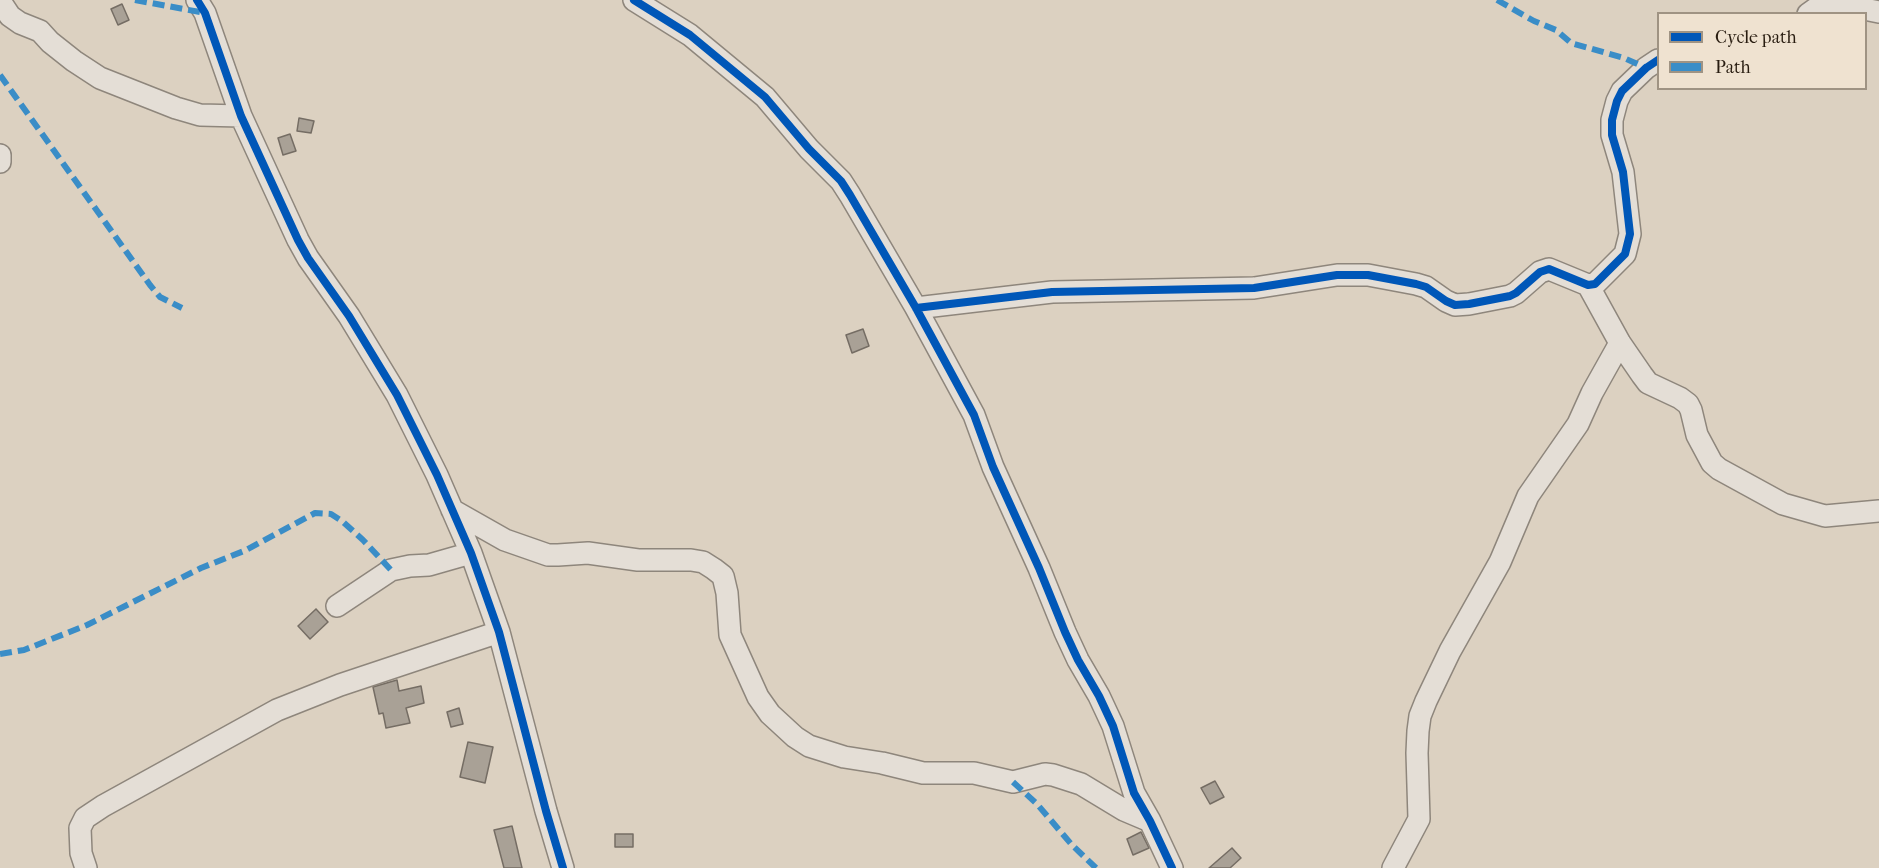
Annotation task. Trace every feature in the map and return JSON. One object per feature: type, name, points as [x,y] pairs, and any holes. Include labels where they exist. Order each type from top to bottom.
[{"type":"street","points":[[197,0],[205,13],[242,116],[298,240],[349,316],[397,395],[437,475],[471,553],[499,632],[563,868]]},
{"type":"street","points":[[634,0],[690,35],[765,98],[809,149],[841,181],[916,308],[974,415],[993,467],[1065,632],[1113,726],[1134,794],[1150,821],[1172,868]]},
{"type":"street","points":[[0,1],[10,16],[40,31],[74,61],[100,78],[200,115],[242,116]]},
{"type":"street","points":[[1811,12],[1826,5],[1879,12]]},
{"type":"street","points":[[916,308],[1052,292],[1265,287],[1337,275],[1368,275],[1416,284],[1426,287],[1455,305],[1510,296],[1540,272],[1548,269],[1587,285],[1593,285],[1599,282],[1624,254],[1630,234],[1623,172],[1612,135],[1612,120],[1617,101],[1622,91],[1646,68],[1657,61]]},
{"type":"street","points":[[0,155],[0,162]]},
{"type":"street","points":[[1587,285],[1620,343],[1648,382],[1688,404],[1697,435],[1707,454],[1712,462],[1729,476],[1783,504],[1825,516],[1879,511]]},
{"type":"street","points":[[1393,868],[1419,819],[1418,731],[1426,701],[1450,651],[1500,562],[1528,496],[1578,424],[1592,393],[1620,343]]},
{"type":"street","points":[[452,510],[505,540],[548,555],[588,553],[638,560],[691,560],[703,562],[714,569],[723,576],[728,593],[730,635],[758,697],[770,714],[810,746],[844,757],[923,773],[966,772],[1013,782],[1045,774],[1053,775],[1082,784],[1124,810],[1150,821]]},
{"type":"street","points":[[337,606],[391,570],[429,565],[471,553]]},
{"type":"street","points":[[86,868],[81,854],[80,828],[85,818],[104,806],[278,710],[340,685],[499,632]]},
{"type":"building","points":[[122,4],[129,20],[118,25],[111,9]]},
{"type":"building","points":[[299,118],[314,121],[311,133],[297,131]]},
{"type":"building","points":[[290,134],[296,151],[283,155],[278,138]]},
{"type":"building","points":[[863,329],[869,346],[852,353],[846,335]]},
{"type":"building","points":[[316,609],[328,622],[310,639],[298,626]]},
{"type":"building","points":[[397,680],[399,691],[421,686],[424,703],[406,708],[410,723],[386,728],[383,713],[379,714],[373,687]]},
{"type":"building","points":[[459,708],[463,724],[451,727],[447,712]]},
{"type":"building","points":[[468,742],[493,747],[485,783],[460,777]]},
{"type":"building","points":[[1215,781],[1224,797],[1210,804],[1201,788]]},
{"type":"building","points":[[512,826],[522,868],[504,868],[494,830]]},
{"type":"building","points":[[1141,832],[1149,848],[1133,855],[1127,839]]},
{"type":"building","points":[[615,834],[633,834],[633,847],[615,847]]},
{"type":"building","points":[[1232,848],[1241,858],[1230,868],[1209,868]]},
{"type":"marked path","points":[[135,0],[205,13]]},
{"type":"marked path","points":[[1497,0],[1534,21],[1556,30],[1571,43],[1624,58],[1646,68]]},
{"type":"marked path","points":[[0,75],[150,285],[160,297],[182,308]]},
{"type":"marked path","points":[[0,654],[24,650],[87,625],[201,568],[244,551],[315,513],[331,514],[342,521],[391,570]]},
{"type":"marked path","points":[[1013,782],[1037,804],[1072,845],[1096,868]]},
{"type":"cycle path","points":[[197,0],[205,13],[241,116],[298,240],[349,316],[397,395],[437,475],[471,553],[499,632],[563,868]]},
{"type":"cycle path","points":[[634,0],[690,35],[765,97],[809,149],[841,181],[850,195],[916,308],[974,415],[993,467],[1065,632],[1113,726],[1134,793],[1172,868]]},
{"type":"cycle path","points":[[916,308],[1052,292],[1254,288],[1337,275],[1368,275],[1416,284],[1426,287],[1455,305],[1510,296],[1540,272],[1549,269],[1588,285],[1595,284],[1625,254],[1630,234],[1623,172],[1612,135],[1612,120],[1617,101],[1622,91],[1657,61]]}]
